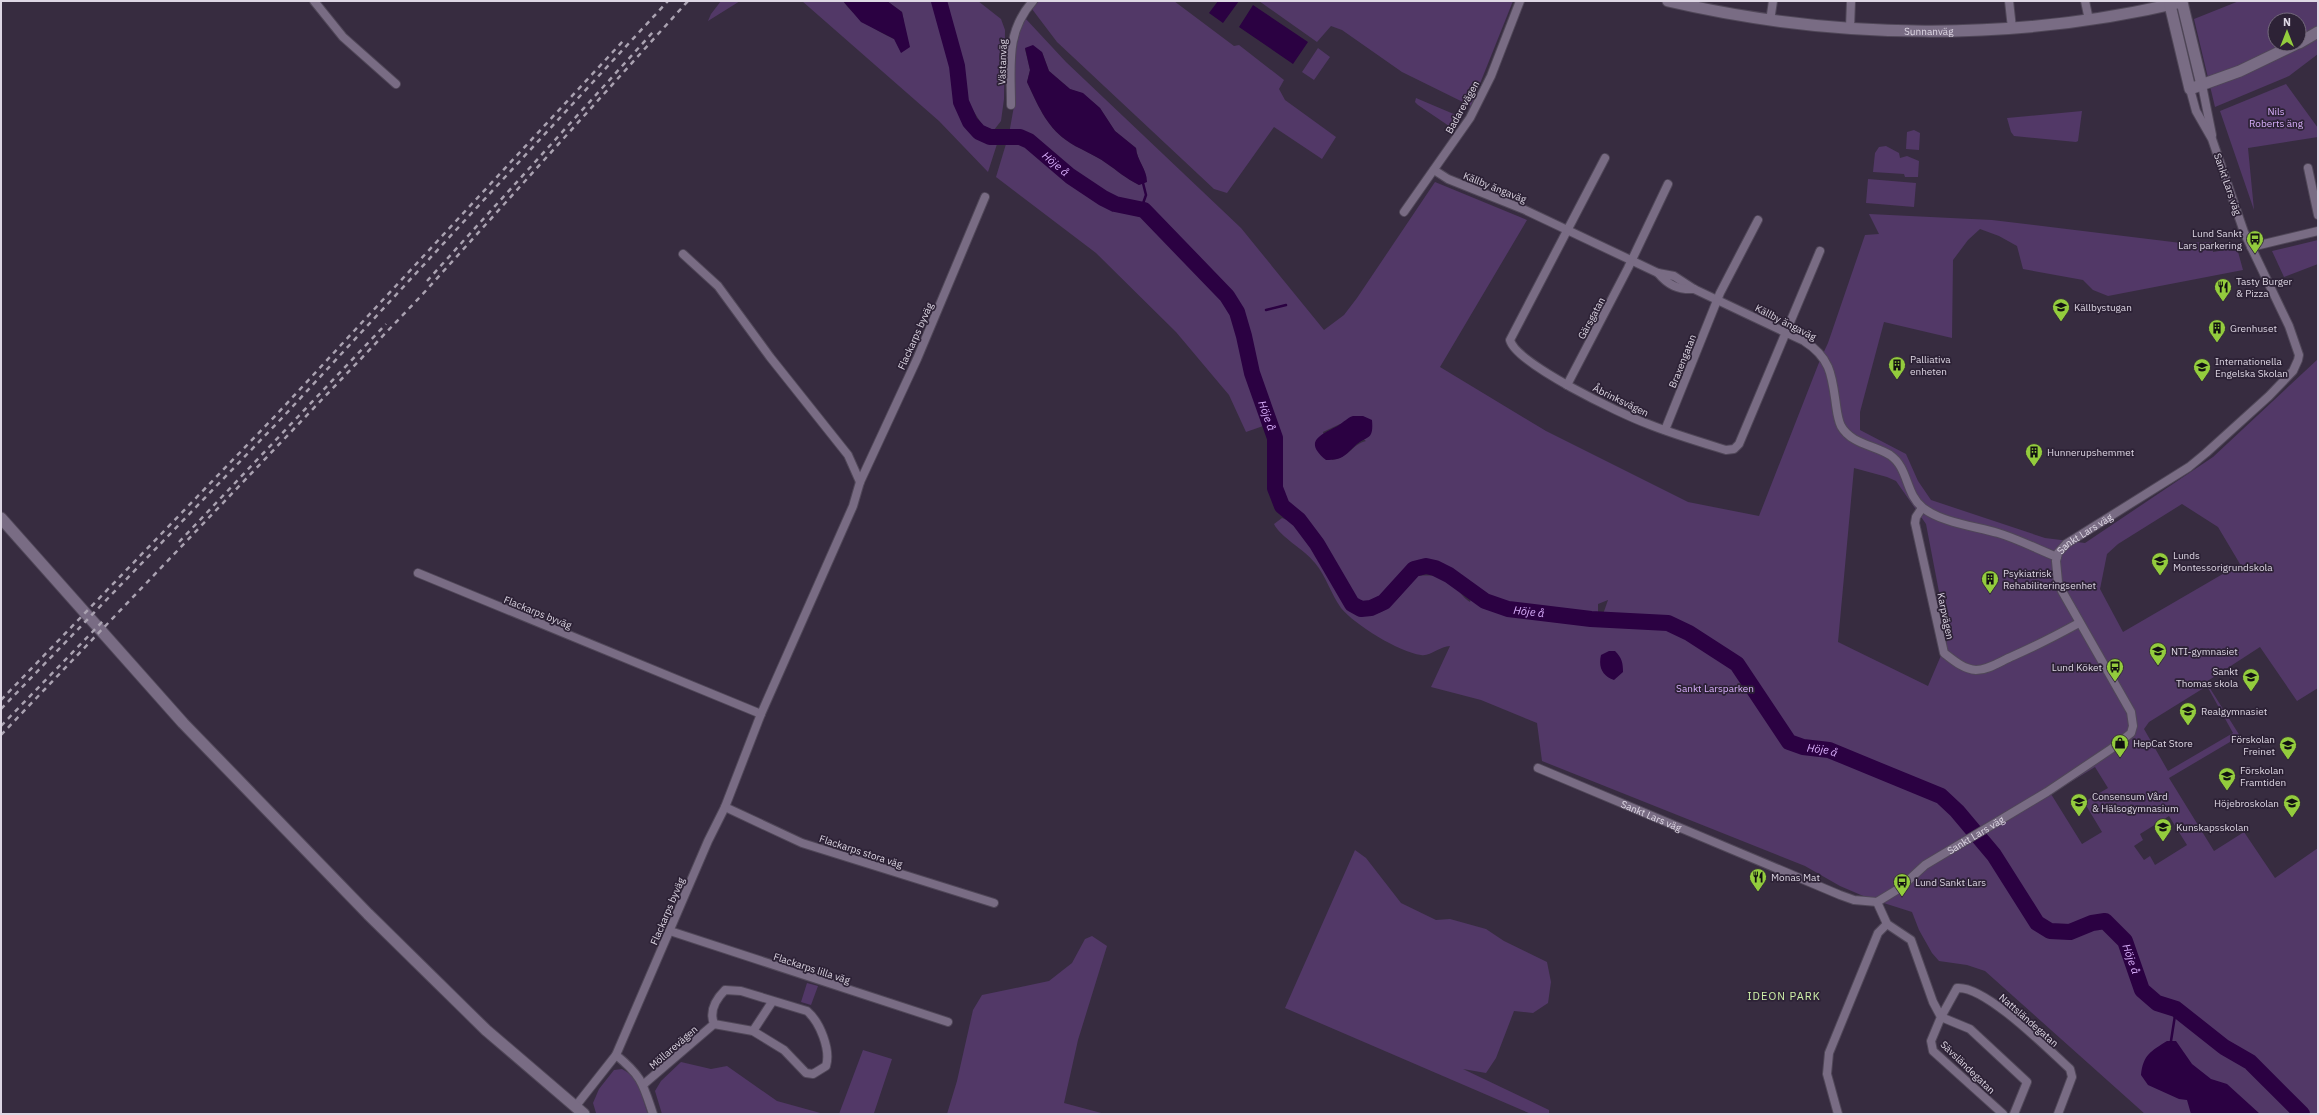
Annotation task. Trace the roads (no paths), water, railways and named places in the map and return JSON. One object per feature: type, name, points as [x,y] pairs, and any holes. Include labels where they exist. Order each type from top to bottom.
[{"type":"street","points":[[314,1],[343,37],[396,84]]},
{"type":"street","name":"Västanväg","points":[[1011,105],[1011,60],[1013,36],[1019,20],[1033,1]]},
{"type":"street","name":"Badarevägen","points":[[1404,212],[1470,118],[1491,76],[1520,1]]},
{"type":"street","name":"Sunnanväg","points":[[1668,1],[1709,11],[1770,21],[1850,28],[1931,31],[2012,28],[2089,20],[2186,2]]},
{"type":"street","points":[[1770,21],[1773,1]]},
{"type":"street","points":[[1850,28],[1851,1]]},
{"type":"street","points":[[2009,1],[2012,28]]},
{"type":"street","points":[[2085,1],[2089,20]]},
{"type":"street","name":"Sankt Lars väg","points":[[1538,768],[1840,895],[1854,900],[1877,902],[1900,888],[1925,865],[2047,792],[2125,738],[2133,726],[2131,712],[2079,623],[2058,582],[2057,557],[2061,549],[2077,536],[2167,481],[2210,450],[2259,406],[2295,368],[2299,355],[2289,326],[2251,247],[2212,139],[2186,2]]},
{"type":"street","name":"Sankt Lars väg","points":[[2170,5],[2196,111],[2212,139]]},
{"type":"street","points":[[2307,38],[2318,32]]},
{"type":"street","points":[[2190,89],[2240,71],[2279,52]]},
{"type":"street","points":[[1566,230],[1605,158]]},
{"type":"street","points":[[2308,168],[2318,215]]},
{"type":"street","name":"Källby ängaväg","points":[[1434,170],[1448,179],[1566,230],[1658,273],[1674,276],[1694,289],[1804,341],[1822,355],[1832,375],[1841,426],[1856,440],[1889,455],[1899,464],[1914,496],[1922,508]]},
{"type":"street","name":"Gärsgatan","points":[[1567,385],[1632,261],[1668,184]]},
{"type":"street","name":"Flackarps byväg","points":[[579,1111],[616,1055],[708,841],[725,807],[761,714],[853,506],[860,482],[917,359],[985,197]]},
{"type":"street","name":"Braxengatan","points":[[1665,430],[1717,299],[1758,220]]},
{"type":"street","name":"Åbrinksvägen","points":[[1566,230],[1510,340],[1511,346],[1518,354],[1567,385],[1633,418],[1726,450],[1734,449],[1739,444],[1785,332]]},
{"type":"street","points":[[2251,247],[2318,231]]},
{"type":"street","points":[[1785,332],[1820,251]]},
{"type":"street","points":[[683,254],[718,286],[770,357],[848,455],[860,482]]},
{"type":"street","points":[[1922,508],[1945,518],[2010,537],[2057,557]]},
{"type":"street","name":"Karpvägen","points":[[1922,508],[1916,517],[1915,523],[1944,653],[1951,659],[1962,667],[1976,670],[1992,666],[2045,643],[2079,623]]},
{"type":"street","points":[[1,518],[183,723],[362,908],[486,1030],[579,1111]]},
{"type":"street","name":"Flackarps byväg","points":[[418,573],[761,714]]},
{"type":"street","name":"Flackarps stora väg","points":[[725,807],[802,843],[994,903]]},
{"type":"street","points":[[1877,902],[1887,924],[1911,940],[1936,1008],[1941,1017],[1970,1029],[2027,1082],[2014,1114]]},
{"type":"street","points":[[1838,1114],[1827,1074],[1829,1053],[1878,933],[1887,924]]},
{"type":"street","name":"Flackarps lilla väg","points":[[670,931],[948,1022]]},
{"type":"street","name":"Nattsländegatan","points":[[1941,1017],[1958,988],[1963,988],[1992,1000],[2070,1069],[2072,1077],[2058,1114]]},
{"type":"street","points":[[725,990],[741,991],[772,1002],[796,1007],[813,1016],[826,1048],[828,1060],[826,1066],[813,1074],[806,1073],[784,1050],[753,1031],[714,1024],[712,1019],[713,1007],[718,996],[725,990]]},
{"type":"street","points":[[753,1031],[772,1002]]},
{"type":"street","name":"Sävsländegatan","points":[[1941,1017],[1931,1041],[1933,1051],[2003,1114]]},
{"type":"street","name":"Möllarevägen","points":[[644,1084],[714,1024]]},
{"type":"street","name":"Möllarevägen","points":[[616,1055],[637,1073],[644,1084],[653,1114]]},
{"type":"waterway","name":"Höje å","points":[[939,1],[957,66],[961,102],[970,122],[979,132],[990,137],[1020,137],[1029,141],[1070,176],[1103,198],[1115,204],[1144,210],[1227,296],[1237,312],[1252,373],[1275,438],[1275,488],[1282,506],[1299,520],[1317,544],[1352,604],[1361,609],[1371,608],[1384,602],[1414,569],[1426,566],[1435,568],[1449,575],[1485,601],[1508,609],[1591,619],[1668,623],[1689,633],[1737,664],[1789,742],[1803,747],[1829,750],[1941,796],[1957,811],[1994,855],[2037,923],[2050,931],[2070,932],[2092,923],[2105,921],[2125,941],[2142,990],[2157,1003],[2176,1009],[2224,1047],[2250,1062],[2302,1114]]},
{"type":"waterway","points":[[1141,209],[1146,195],[1143,183]]},
{"type":"waterway","points":[[1266,310],[1286,305]]},
{"type":"waterway","points":[[2171,1041],[2176,1009]]},
{"type":"railway","points":[[1,709],[282,418],[668,1]]},
{"type":"railway","points":[[1,735],[421,296],[688,1]]},
{"type":"railway","points":[[427,281],[653,32]]},
{"type":"railway","points":[[1,700],[277,414],[623,41]]},
{"type":"railway","points":[[179,542],[386,324]]},
{"type":"railway","points":[[1,726],[103,621]]},
{"type":"place","name":"Lund Sankt Lars parkering","points":[[2255,254]]},
{"type":"place","name":"Tasty Burger & Pizza","points":[[2223,302]]},
{"type":"place","name":"Källbystugan","points":[[2061,322]]},
{"type":"place","name":"Grenhuset","points":[[2217,343]]},
{"type":"place","name":"Palliativa enheten","points":[[1897,380]]},
{"type":"place","name":"Internationella Engelska Skolan","points":[[2202,382]]},
{"type":"place","name":"Hunnerupshemmet","points":[[2034,467]]},
{"type":"place","name":"Lunds Montessorigrundskola","points":[[2160,576]]},
{"type":"place","name":"Psykiatrisk Rehabiliteringsenhet","points":[[1990,594]]},
{"type":"place","name":"NTI-gymnasiet","points":[[2158,666]]},
{"type":"place","name":"Lund Köket","points":[[2115,682]]},
{"type":"place","name":"Sankt Thomas skola","points":[[2251,692]]},
{"type":"place","name":"Realgymnasiet","points":[[2188,726]]},
{"type":"place","name":"HepCat Store","points":[[2120,758]]},
{"type":"place","name":"Förskolan Freinet","points":[[2288,760]]},
{"type":"place","name":"Förskolan Framtiden","points":[[2227,791]]},
{"type":"place","name":"Consensum Vård & Hälsogymnasium","points":[[2079,817]]},
{"type":"place","name":"Höjebroskolan","points":[[2292,818]]},
{"type":"place","name":"Kunskapsskolan","points":[[2163,842]]},
{"type":"place","name":"Monas Mat","points":[[1758,892]]},
{"type":"place","name":"Lund Sankt Lars","points":[[1902,897]]},
{"type":"district","name":"IDEON PARK","points":[[1784,996]]},
{"type":"park label","name":"Nils Roberts äng","points":[[2276,116]]},
{"type":"park label","name":"Sankt Larsparken","points":[[1715,688]]}]
